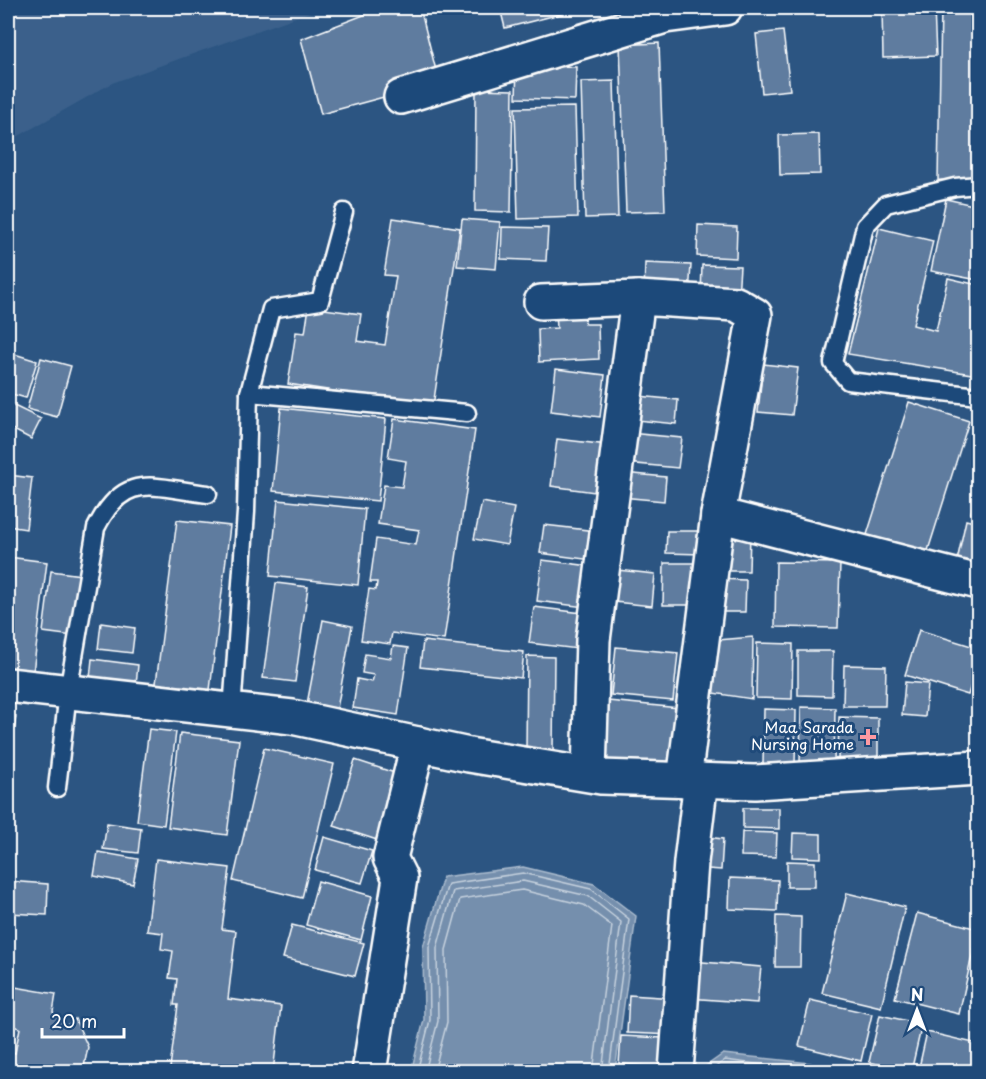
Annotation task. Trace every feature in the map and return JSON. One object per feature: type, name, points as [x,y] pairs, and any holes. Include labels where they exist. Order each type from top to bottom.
[{"type":"street","points":[[401,97],[664,16],[725,8]]},
{"type":"street","points":[[589,774],[593,640],[638,298]]},
{"type":"street","points":[[541,302],[638,298],[736,304],[755,315],[718,515],[692,780],[691,862],[676,1071]]},
{"type":"street","points":[[718,515],[978,582]]},
{"type":"street","points":[[8,685],[292,717],[418,744],[589,774],[755,782],[978,768]]},
{"type":"street","points":[[369,1071],[400,878],[390,858],[418,744]]},
{"type":"lane","points":[[978,185],[955,187],[886,204],[865,226],[833,363],[848,381],[978,396]]},
{"type":"lane","points":[[232,711],[246,512],[249,393],[272,309],[320,301],[344,212]]},
{"type":"lane","points":[[249,393],[467,412]]},
{"type":"lane","points":[[57,788],[69,692],[96,528],[106,508],[123,492],[141,486],[208,494]]},
{"type":"shaded area","points":[[8,8],[321,8],[112,83],[8,142]]},
{"type":"water","points":[[523,867],[594,884],[636,916],[615,1071],[411,1072],[424,1020],[423,947],[443,877]]},
{"type":"water","points":[[723,1054],[810,1063],[833,1071],[699,1071]]},
{"type":"building","points":[[382,8],[420,8],[439,82],[321,114],[301,39]]},
{"type":"building","points":[[500,8],[584,8],[505,28]]},
{"type":"building","points":[[882,8],[934,8],[936,56],[883,58]]},
{"type":"building","points":[[941,8],[978,8],[978,181],[938,180]]},
{"type":"building","points":[[783,31],[790,90],[762,93],[756,34]]},
{"type":"building","points":[[659,43],[665,211],[626,212],[620,45]]},
{"type":"building","points":[[517,65],[576,67],[575,100],[516,98]]},
{"type":"building","points":[[614,81],[618,217],[585,218],[581,82]]},
{"type":"building","points":[[476,89],[513,90],[511,212],[475,211]]},
{"type":"building","points":[[575,107],[578,217],[518,219],[515,108]]},
{"type":"building","points":[[819,134],[820,174],[780,175],[779,135]]},
{"type":"building","points":[[946,199],[978,206],[978,280],[931,271]]},
{"type":"building","points":[[393,218],[460,228],[433,406],[288,384],[296,332],[305,333],[309,307],[361,314],[357,341],[385,345],[396,276],[384,275]]},
{"type":"building","points":[[462,219],[500,222],[496,269],[457,266]]},
{"type":"building","points":[[698,225],[737,227],[736,258],[697,256]]},
{"type":"building","points":[[502,227],[548,228],[546,261],[501,259]]},
{"type":"building","points":[[879,228],[933,241],[913,325],[936,331],[948,278],[978,285],[978,375],[848,354]]},
{"type":"building","points":[[645,263],[691,265],[689,295],[644,293]]},
{"type":"building","points":[[702,265],[740,266],[738,297],[701,295]]},
{"type":"building","points":[[584,312],[585,324],[598,324],[599,359],[539,362],[538,329],[557,328],[556,313]]},
{"type":"building","points":[[8,352],[37,361],[26,398],[8,393]]},
{"type":"building","points":[[41,358],[71,366],[57,417],[27,409]]},
{"type":"building","points":[[763,364],[798,368],[792,415],[758,412]]},
{"type":"building","points":[[556,369],[605,375],[600,417],[551,411]]},
{"type":"building","points":[[629,395],[678,400],[676,424],[627,419]]},
{"type":"building","points":[[909,402],[969,421],[925,560],[865,541]]},
{"type":"building","points":[[8,403],[41,419],[31,439],[8,427]]},
{"type":"building","points":[[281,408],[386,419],[378,501],[273,491]]},
{"type":"building","points":[[394,419],[475,430],[444,640],[392,633],[390,644],[361,640],[369,589],[376,590],[377,582],[370,582],[376,539],[416,545],[419,530],[378,524],[384,485],[402,487],[406,461],[388,458]]},
{"type":"building","points":[[629,433],[682,438],[678,468],[626,463]]},
{"type":"building","points":[[557,439],[608,445],[602,493],[551,486]]},
{"type":"building","points":[[623,473],[666,477],[664,501],[621,497]]},
{"type":"building","points":[[8,475],[32,478],[26,529],[8,526]]},
{"type":"building","points":[[978,478],[978,515],[971,513]]},
{"type":"building","points":[[278,500],[365,509],[358,585],[270,576]]},
{"type":"building","points":[[482,502],[514,508],[507,545],[474,539]]},
{"type":"building","points":[[177,520],[230,526],[209,698],[155,691]]},
{"type":"building","points":[[966,520],[978,523],[978,575],[955,570]]},
{"type":"building","points":[[544,525],[596,531],[592,560],[540,553]]},
{"type":"building","points":[[667,531],[702,531],[701,554],[666,553]]},
{"type":"building","points":[[722,532],[750,533],[749,571],[722,571]]},
{"type":"building","points":[[8,557],[47,562],[32,680],[8,677]]},
{"type":"building","points":[[542,560],[590,566],[585,607],[537,601]]},
{"type":"building","points":[[776,562],[840,563],[838,628],[775,627]]},
{"type":"building","points":[[664,563],[702,563],[701,605],[663,605]]},
{"type":"building","points":[[608,569],[655,574],[652,606],[605,601]]},
{"type":"building","points":[[51,571],[81,575],[73,636],[43,632]]},
{"type":"building","points":[[715,579],[746,580],[745,612],[715,612]]},
{"type":"building","points":[[276,583],[308,587],[295,682],[263,678]]},
{"type":"building","points":[[534,607],[582,613],[578,649],[529,643]]},
{"type":"building","points":[[323,620],[352,626],[337,709],[307,704]]},
{"type":"building","points":[[101,623],[135,628],[132,653],[98,649]]},
{"type":"building","points":[[919,630],[978,648],[978,661],[968,695],[905,675]]},
{"type":"building","points":[[753,637],[752,699],[706,692],[718,640]]},
{"type":"building","points":[[423,641],[524,652],[521,678],[420,667]]},
{"type":"building","points":[[757,643],[793,644],[792,699],[756,698]]},
{"type":"building","points":[[393,646],[408,648],[398,715],[353,708],[357,679],[372,682],[374,675],[362,673],[365,654],[391,658]]},
{"type":"building","points":[[616,647],[678,653],[673,701],[611,695]]},
{"type":"building","points":[[798,651],[833,651],[832,696],[798,695]]},
{"type":"building","points":[[527,656],[554,657],[553,751],[526,751]]},
{"type":"building","points":[[92,659],[138,665],[135,694],[89,688]]},
{"type":"building","points":[[844,665],[886,666],[885,706],[843,706]]},
{"type":"building","points":[[905,682],[928,684],[925,717],[902,715]]},
{"type":"building","points":[[608,701],[679,708],[672,774],[601,767]]},
{"type":"building","points":[[801,707],[835,708],[834,764],[800,763]]},
{"type":"building","points":[[764,709],[796,710],[795,765],[763,765]]},
{"type":"building","points":[[8,715],[16,716],[8,775]]},
{"type":"building","points":[[839,717],[878,718],[878,761],[838,760]]},
{"type":"building","points":[[149,729],[176,732],[164,825],[137,821]]},
{"type":"building","points":[[180,733],[239,740],[227,835],[168,827]]},
{"type":"building","points":[[264,748],[334,764],[302,898],[233,881]]},
{"type":"building","points":[[355,760],[398,774],[377,840],[334,826]]},
{"type":"building","points":[[743,808],[779,808],[779,829],[743,828]]},
{"type":"building","points":[[107,823],[141,828],[138,853],[103,849]]},
{"type":"building","points":[[742,832],[777,833],[776,857],[741,856]]},
{"type":"building","points":[[793,833],[821,834],[821,858],[792,857]]},
{"type":"building","points":[[697,836],[723,839],[721,870],[694,868]]},
{"type":"building","points":[[324,837],[372,851],[362,883],[315,870]]},
{"type":"building","points":[[98,852],[138,859],[133,884],[94,876]]},
{"type":"building","points":[[156,859],[230,868],[222,929],[236,931],[228,999],[281,1006],[273,1072],[194,1072],[170,1068],[178,1005],[174,1005],[177,979],[169,978],[173,951],[161,949],[163,933],[147,931]]},
{"type":"building","points":[[787,861],[815,862],[815,887],[787,887]]},
{"type":"building","points":[[730,878],[778,880],[777,911],[729,909]]},
{"type":"building","points":[[8,881],[48,884],[47,915],[8,913]]},
{"type":"building","points":[[318,881],[372,896],[361,940],[306,925]]},
{"type":"building","points":[[847,893],[905,907],[881,1007],[822,993]]},
{"type":"building","points":[[917,913],[978,929],[959,1014],[895,998]]},
{"type":"building","points":[[776,916],[801,917],[800,967],[775,967]]},
{"type":"building","points":[[292,925],[364,943],[355,976],[283,958]]},
{"type":"building","points":[[691,961],[761,967],[757,1003],[688,998]]},
{"type":"building","points":[[15,987],[56,994],[53,1012],[65,1027],[75,1019],[88,1047],[83,1072],[8,1072],[8,1051],[15,1053],[20,1028],[8,1025]]},
{"type":"building","points":[[629,995],[676,998],[674,1035],[627,1033]]},
{"type":"building","points":[[810,1000],[872,1014],[861,1061],[799,1046]]},
{"type":"building","points":[[880,1015],[922,1024],[911,1072],[869,1062]]},
{"type":"building","points":[[927,1032],[978,1044],[977,1072],[918,1072]]},
{"type":"building","points":[[621,1036],[664,1038],[663,1067],[619,1064]]},
{"type":"building","points":[[615,1068],[663,1070],[615,1072]]},
{"type":"place","name":"Maa Sarada Nursing Home","points":[[868,737]]}]
